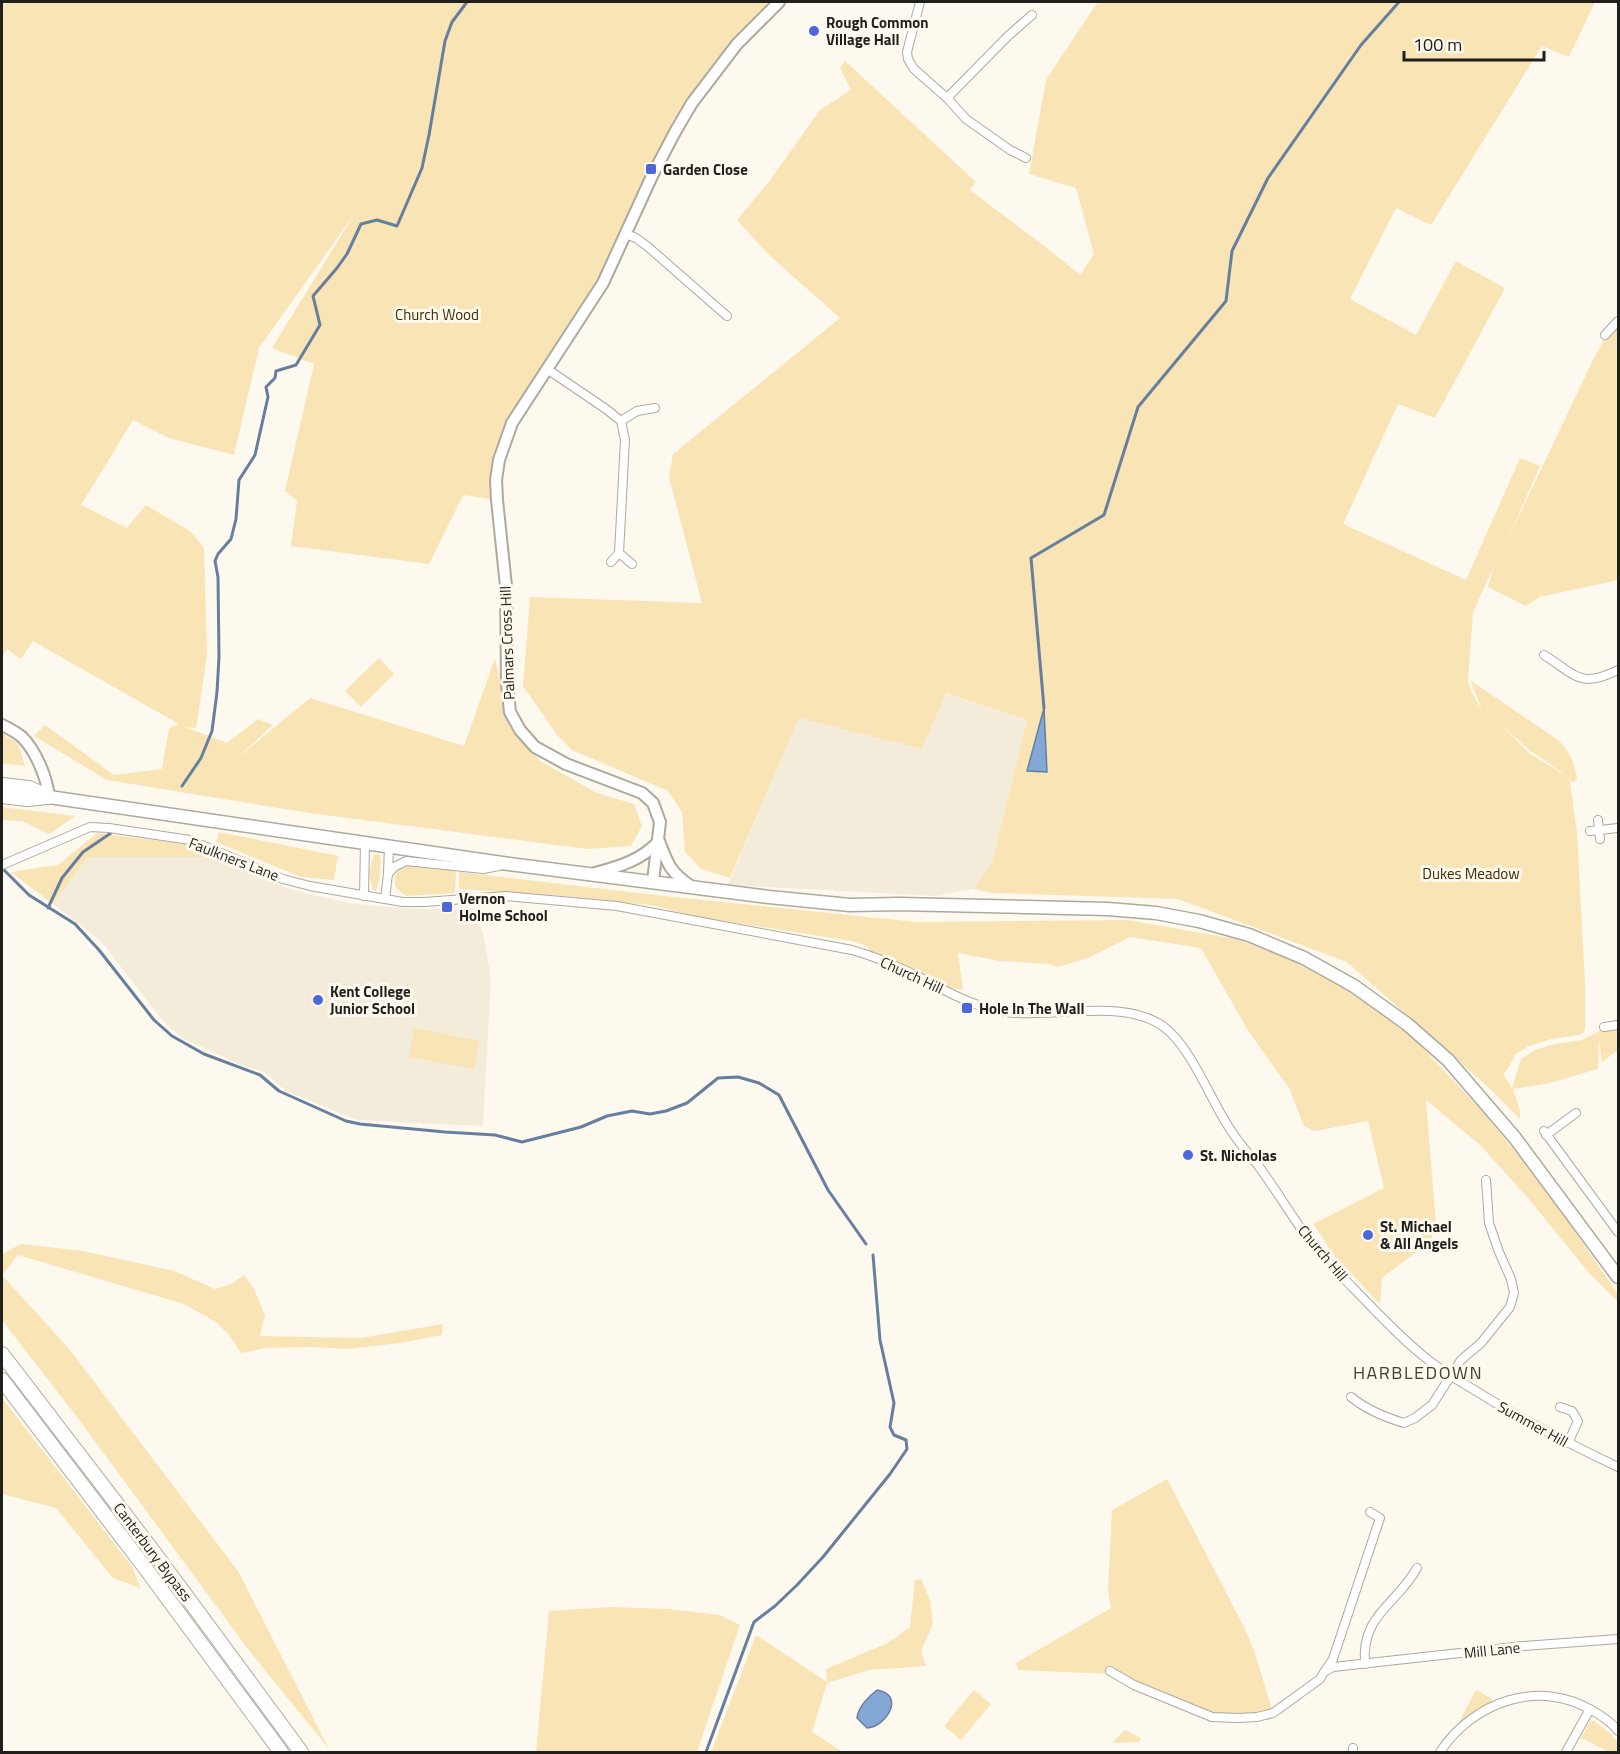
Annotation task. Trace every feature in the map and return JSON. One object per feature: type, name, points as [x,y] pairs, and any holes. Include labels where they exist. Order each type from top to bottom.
[{"type":"highway","points":[[2,785],[29,788],[49,797]]},
{"type":"highway","points":[[2,796],[27,799],[49,797]]},
{"type":"highway","name":"Canterbury Bypass","points":[[2,1354],[156,1555],[301,1752]]},
{"type":"highway","name":"Canterbury Bypass","points":[[2,1380],[143,1564],[281,1752]]},
{"type":"main road","points":[[49,797],[509,864],[769,897],[850,905],[1108,909],[1156,913],[1199,921],[1249,935],[1304,958],[1354,986],[1407,1024],[1448,1060],[1515,1138],[1618,1277]]},
{"type":"street","name":"Palmars Cross Hill","points":[[653,881],[660,822],[653,803],[633,789],[566,764],[535,747],[519,730],[510,712],[507,684],[506,586],[496,480],[499,460],[512,423],[603,283],[675,132],[692,104],[737,44],[779,2]]},
{"type":"street","points":[[920,2],[907,52],[914,69],[948,98],[966,118],[1010,150],[1026,158]]},
{"type":"street","points":[[948,98],[1008,36],[1032,15]]},
{"type":"street","points":[[626,234],[647,246],[727,316]]},
{"type":"street","points":[[1605,335],[1618,321]]},
{"type":"street","points":[[547,369],[621,421],[625,440],[619,553],[611,562]]},
{"type":"street","points":[[621,421],[637,411],[655,408]]},
{"type":"street","points":[[619,553],[632,564]]},
{"type":"street","points":[[1544,655],[1571,673],[1586,679],[1602,678],[1618,670]]},
{"type":"street","points":[[2,725],[22,738],[33,752],[48,787],[49,797]]},
{"type":"street","points":[[1598,820],[1600,839]]},
{"type":"street","name":"Faulkners Lane","points":[[3,864],[90,827],[109,828],[190,840],[283,879],[309,886],[385,899]]},
{"type":"street","points":[[1590,831],[1618,828]]},
{"type":"street","points":[[592,874],[620,867],[650,851],[659,841],[668,866],[692,887]]},
{"type":"street","points":[[364,896],[365,843]]},
{"type":"street","points":[[385,899],[389,846]]},
{"type":"street","points":[[388,874],[394,867],[406,861],[483,869],[509,864]]},
{"type":"street","name":"Church Hill","points":[[385,899],[424,902],[506,896],[627,908],[852,950],[878,958],[950,993],[1007,1013],[1112,1011],[1155,1021],[1179,1041],[1229,1129],[1257,1164],[1325,1260],[1402,1337],[1450,1375]]},
{"type":"street","points":[[1604,1027],[1618,1025]]},
{"type":"street","points":[[1576,1113],[1545,1133],[1618,1232]]},
{"type":"street","points":[[1351,1396],[1365,1408],[1386,1418],[1404,1423],[1415,1418],[1432,1406],[1461,1360],[1481,1343],[1510,1307],[1514,1293],[1511,1279],[1489,1223],[1486,1180]]},
{"type":"street","name":"Summer Hill","points":[[1450,1375],[1510,1412],[1618,1467]]},
{"type":"street","points":[[1560,1407],[1572,1412],[1578,1421],[1568,1443]]},
{"type":"street","name":"Mill Lane","points":[[1110,1671],[1134,1685],[1212,1717],[1257,1717],[1273,1713],[1320,1679],[1333,1659],[1380,1518],[1370,1512]]},
{"type":"street","points":[[1365,1664],[1369,1629],[1409,1582],[1416,1568]]},
{"type":"street","name":"Mill Lane","points":[[1324,1672],[1334,1667],[1523,1646],[1618,1639]]},
{"type":"street","points":[[1440,1752],[1465,1723],[1477,1715],[1508,1700],[1538,1695],[1553,1696],[1581,1704],[1600,1715],[1618,1731]]},
{"type":"street","points":[[1566,1752],[1590,1709]]},
{"type":"shaded area","points":[[945,693],[1027,720],[992,863],[973,889],[935,896],[728,885],[799,717],[922,749]]},
{"type":"shaded area","name":"Kent College Junior School","points":[[88,857],[213,857],[295,891],[350,903],[424,909],[475,908],[484,937],[491,979],[483,1126],[357,1120],[286,1091],[264,1072],[243,1066],[182,1038],[163,1021],[101,941],[53,904]]},
{"type":"green space","name":"Church Wood","points":[[2,2],[779,2],[692,103],[603,283],[503,445],[497,500],[463,495],[429,564],[291,546],[297,501],[285,491],[314,364],[272,348],[355,213],[259,348],[234,455],[169,438],[133,420],[81,505],[127,528],[146,505],[190,531],[204,548],[207,656],[196,728],[185,727],[227,743],[258,719],[273,725],[236,759],[310,698],[464,746],[495,658],[510,728],[540,761],[597,793],[634,804],[642,826],[631,846],[587,849],[309,813],[107,780],[34,736],[45,725],[114,775],[162,769],[169,728],[179,724],[33,641],[21,659],[7,649],[2,657]]},
{"type":"green space","name":"Dukes Meadow","points":[[1098,2],[1595,2],[1569,57],[1542,46],[1431,225],[1396,208],[1350,299],[1416,335],[1456,261],[1505,288],[1435,418],[1398,404],[1343,524],[1466,580],[1520,458],[1540,466],[1506,543],[1593,360],[1610,329],[1618,321],[1618,580],[1540,597],[1526,606],[1488,587],[1493,568],[1473,612],[1468,682],[1482,710],[1470,680],[1558,740],[1571,758],[1577,780],[1572,782],[1560,771],[1528,749],[1497,721],[1529,753],[1563,774],[1570,781],[1577,832],[1585,984],[1583,1033],[1551,1039],[1527,1047],[1516,1054],[1503,1074],[1512,1088],[1521,1059],[1535,1050],[1582,1040],[1599,1031],[1618,1028],[1618,1050],[1602,1062],[1599,1040],[1598,1069],[1546,1084],[1513,1089],[1520,1110],[1520,1119],[1487,1086],[1347,962],[1178,899],[994,893],[973,889],[992,863],[1027,720],[946,693],[922,749],[799,718],[730,878],[701,869],[685,852],[682,812],[668,791],[572,750],[557,735],[523,686],[530,597],[702,603],[669,477],[673,454],[840,318],[770,256],[737,220],[771,179],[820,110],[851,90],[840,68],[845,61],[976,182],[970,190],[1080,275],[1094,254],[1076,188],[1029,174],[1046,80]]},
{"type":"green space","points":[[379,658],[394,674],[361,707],[345,691]]},
{"type":"green space","points":[[2,734],[18,743],[25,766],[2,763]]},
{"type":"green space","points":[[2,807],[75,816],[49,834],[22,821],[2,820]]},
{"type":"green space","points":[[219,832],[338,856],[334,880],[301,877],[216,842]]},
{"type":"green space","points":[[97,833],[185,844],[213,857],[88,857],[53,904],[11,872],[58,865]]},
{"type":"green space","points":[[374,854],[380,855],[380,877],[376,891],[373,890],[369,874]]},
{"type":"green space","points":[[408,865],[456,870],[455,893],[407,896],[401,893],[395,885],[395,876],[398,871]]},
{"type":"green space","points":[[459,872],[916,922],[1127,920],[1236,939],[1285,957],[1331,980],[1376,1008],[1417,1042],[1481,1110],[1542,1184],[1618,1294],[1618,1302],[1589,1273],[1528,1198],[1480,1145],[1426,1100],[1436,1225],[1431,1241],[1382,1278],[1380,1304],[1334,1255],[1313,1224],[1384,1188],[1368,1121],[1314,1131],[1304,1126],[1289,1088],[1249,1032],[1201,948],[1130,937],[1088,958],[1058,967],[1049,964],[1000,961],[958,953],[963,990],[942,986],[870,951],[867,946],[852,941],[690,916],[657,906],[577,897],[459,889]]},
{"type":"green space","points":[[414,1028],[479,1041],[474,1069],[409,1057]]},
{"type":"green space","points":[[21,1244],[83,1251],[174,1271],[215,1289],[231,1284],[244,1275],[254,1289],[265,1315],[260,1336],[361,1338],[443,1324],[442,1335],[348,1349],[265,1348],[241,1353],[230,1336],[216,1322],[184,1304],[18,1255],[2,1275],[2,1254]]},
{"type":"green space","points":[[2,1275],[70,1350],[238,1571],[329,1749],[248,1649],[80,1421],[2,1320]]},
{"type":"green space","points":[[2,1398],[133,1568],[140,1588],[113,1578],[56,1508],[2,1494]]},
{"type":"green space","points":[[1167,1479],[1244,1627],[1254,1650],[1272,1710],[1248,1716],[1212,1713],[1139,1683],[1109,1665],[1111,1674],[1018,1670],[1016,1663],[1111,1608],[1108,1590],[1112,1510]]},
{"type":"green space","points":[[921,1579],[930,1600],[933,1624],[921,1651],[926,1666],[869,1670],[827,1683],[812,1732],[843,1752],[711,1752],[756,1635],[827,1682],[826,1669],[888,1643],[910,1627],[915,1580]]},
{"type":"green space","points":[[611,1607],[669,1609],[720,1615],[740,1625],[697,1752],[536,1752],[549,1611]]},
{"type":"green space","points":[[974,1690],[991,1704],[961,1740],[944,1726]]},
{"type":"green space","points":[[1476,1690],[1492,1699],[1492,1703],[1475,1712],[1456,1728]]},
{"type":"green space","points":[[1590,1721],[1594,1721],[1611,1734],[1618,1743],[1618,1752],[1609,1752],[1581,1738]]},
{"type":"green space","points":[[1125,1730],[1141,1738],[1139,1742],[1112,1743]]},
{"type":"water","points":[[1044,708],[1047,772],[1027,771]]},
{"type":"water","points":[[877,1690],[886,1693],[892,1704],[890,1711],[881,1722],[867,1728],[857,1718],[859,1710]]},
{"type":"waterway","points":[[182,786],[201,758],[212,731],[219,657],[218,577],[215,561],[231,539],[236,519],[239,480],[255,455],[268,397],[266,387],[275,378],[276,371],[296,365],[320,325],[313,296],[347,254],[361,224],[377,220],[397,226],[422,168],[445,41],[452,22],[467,2]]},
{"type":"waterway","points":[[1044,708],[1031,558],[1104,515],[1138,407],[1226,301],[1232,251],[1268,178],[1361,45],[1399,2]]},
{"type":"waterway","points":[[48,908],[62,878],[83,852],[111,833]]},
{"type":"waterway","points":[[2,868],[29,895],[75,924],[99,950],[154,1020],[172,1036],[204,1054],[260,1075],[279,1091],[346,1121],[495,1135],[522,1142],[581,1127],[607,1116],[632,1111],[650,1114],[666,1111],[687,1103],[718,1078],[738,1077],[759,1083],[779,1095],[828,1190],[866,1244]]},
{"type":"waterway","points":[[706,1752],[754,1622],[775,1606],[823,1557],[890,1474],[907,1449],[906,1440],[894,1435],[890,1427],[894,1403],[880,1340],[873,1255]]},
{"type":"place","name":"Rough Common Village Hall","points":[[814,31]]},
{"type":"place","name":"Garden Close","points":[[651,169]]},
{"type":"place","name":"Vernon Holme School","points":[[447,907]]},
{"type":"place","name":"Kent College Junior School","points":[[318,1000]]},
{"type":"place","name":"Hole In The Wall","points":[[967,1008]]},
{"type":"place","name":"St. Nicholas","points":[[1188,1155]]},
{"type":"place","name":"St. Michael & All Angels","points":[[1368,1235]]},
{"type":"district","name":"HARBLEDOWN","points":[[1418,1372]]}]
